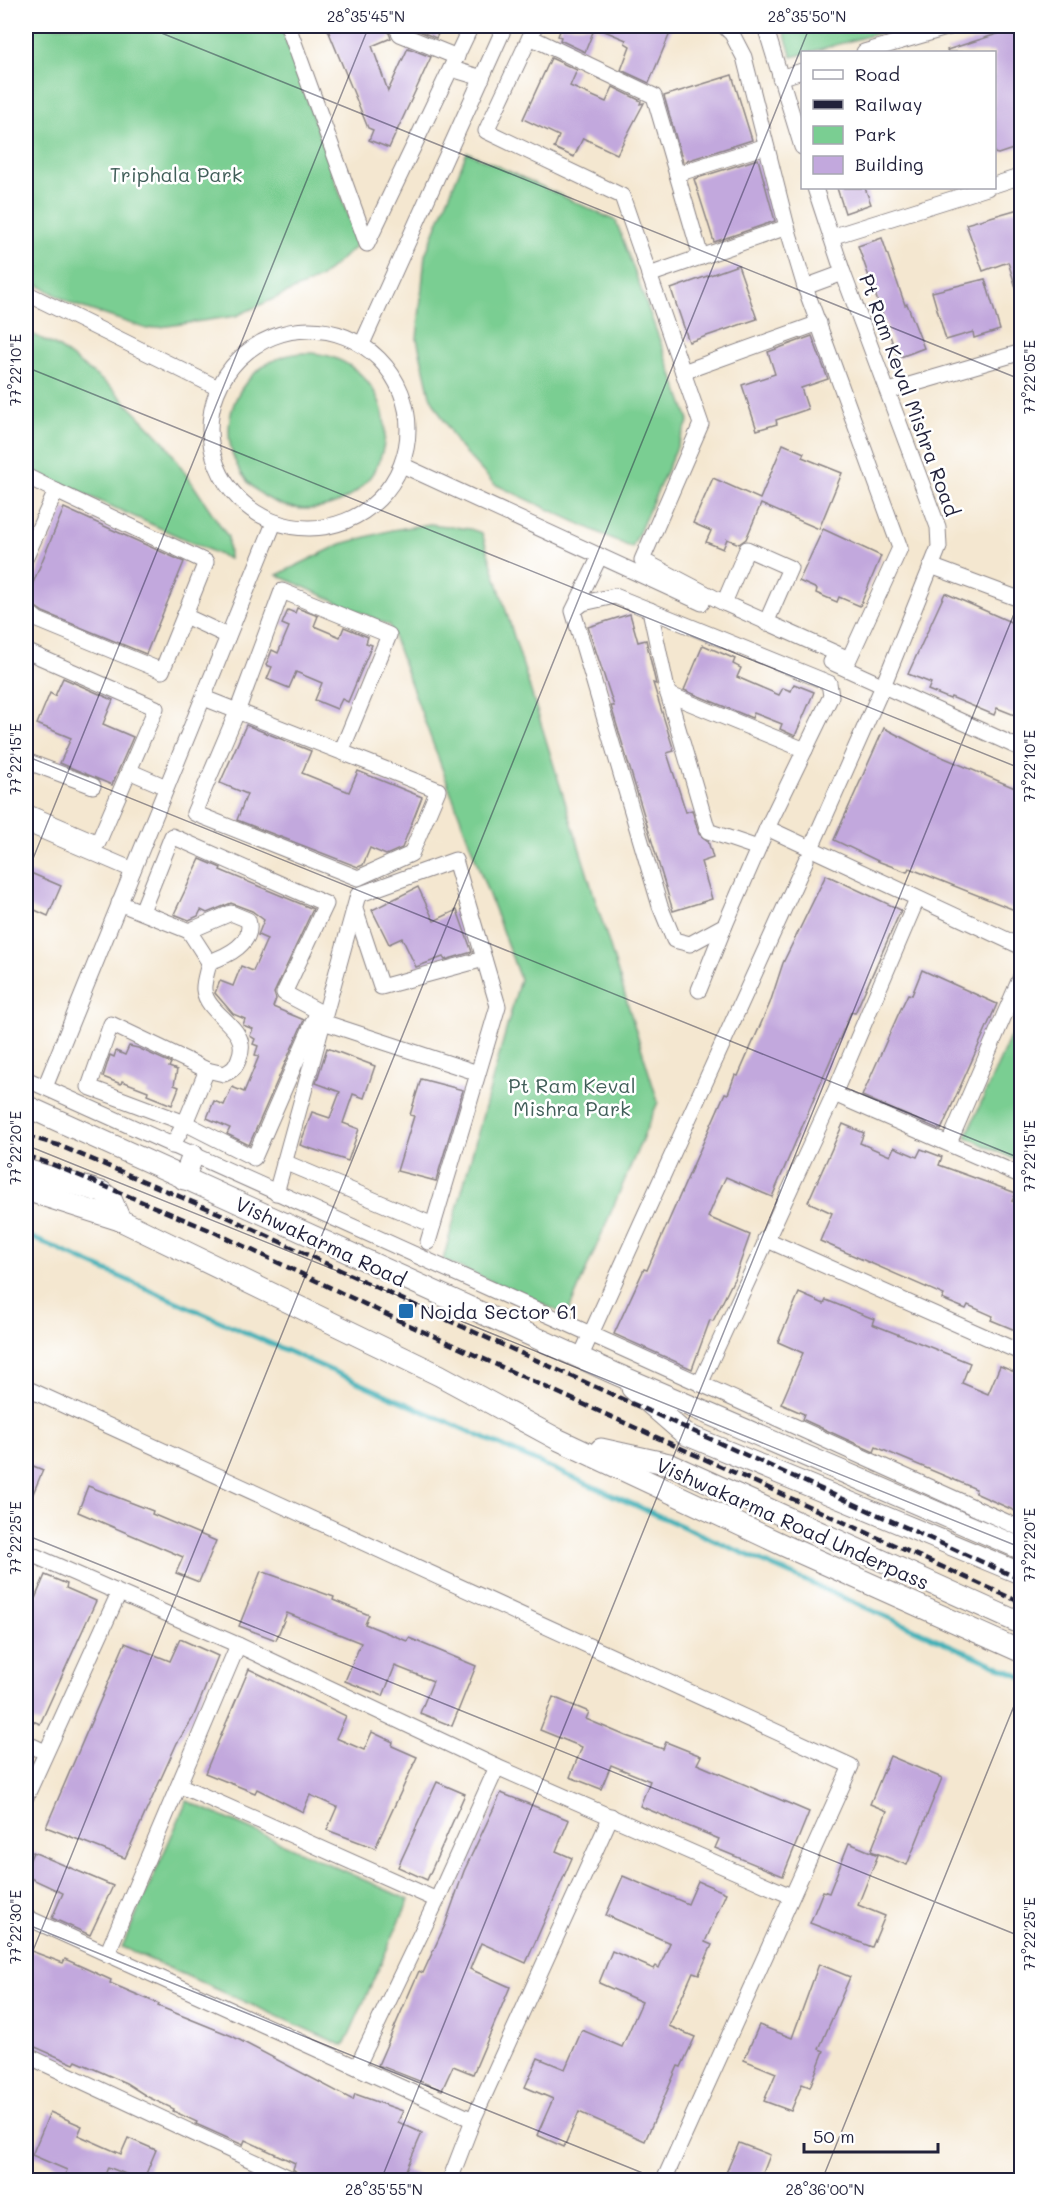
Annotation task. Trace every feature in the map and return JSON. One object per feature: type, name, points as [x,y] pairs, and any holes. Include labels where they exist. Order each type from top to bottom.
[{"type":"main road","name":"Vishwakarma Road","points":[[26,1106],[580,1358],[1022,1549]]},
{"type":"main road","points":[[184,1179],[192,1155]]},
{"type":"main road","points":[[26,1170],[102,1192],[111,1199],[120,1220]]},
{"type":"main road","points":[[26,1190],[120,1220],[439,1375],[559,1440],[783,1545],[1022,1652]]},
{"type":"main road","name":"Vishwakarma Road Underpass","points":[[616,1374],[685,1434],[1022,1574]]},
{"type":"main road","name":"Vishwakarma Road Underpass","points":[[559,1440],[669,1464],[1022,1624]]},
{"type":"street","points":[[288,26],[367,244],[471,26]]},
{"type":"street","points":[[396,26],[400,34],[482,78]]},
{"type":"street","points":[[362,344],[505,26]]},
{"type":"street","points":[[701,257],[654,96],[532,31],[486,131],[622,196],[701,424],[642,560],[724,603],[743,617],[766,623],[849,659],[900,548],[805,287],[787,227],[744,57],[732,34],[724,26]]},
{"type":"street","points":[[765,26],[801,144]]},
{"type":"street","points":[[867,51],[953,26]]},
{"type":"street","points":[[780,78],[801,71]]},
{"type":"street","points":[[677,174],[766,146]]},
{"type":"street","points":[[996,184],[1022,176]]},
{"type":"street","name":"Pt Ram Keval Mishra Road","points":[[580,1358],[592,1336],[809,854],[883,686],[939,546],[938,527],[890,391],[843,273],[815,189]]},
{"type":"street","points":[[831,237],[984,189]]},
{"type":"street","points":[[649,275],[787,227]]},
{"type":"street","points":[[805,287],[843,273]]},
{"type":"street","points":[[26,293],[218,388]]},
{"type":"street","points":[[683,372],[819,323]]},
{"type":"street","points":[[320,329],[362,344],[392,373],[408,414],[402,465],[392,484],[375,504],[351,519],[328,527],[305,529],[274,523],[249,509],[233,494],[220,475],[210,439],[214,399],[218,388],[226,374],[246,352],[276,335],[320,329]]},
{"type":"street","points":[[890,391],[1022,352]]},
{"type":"street","points":[[402,465],[600,556],[743,617],[883,686],[1022,749]]},
{"type":"street","points":[[26,476],[206,562],[162,671],[38,620],[26,610]]},
{"type":"street","points":[[26,557],[56,490]]},
{"type":"street","points":[[45,1087],[274,523]]},
{"type":"street","points":[[724,603],[747,549],[790,568],[766,623]]},
{"type":"street","points":[[600,556],[573,611],[660,906],[674,940],[690,944],[725,925]]},
{"type":"street","points":[[931,566],[1022,600]]},
{"type":"street","points":[[204,698],[237,711],[340,752],[438,790],[411,854],[358,878],[194,813],[237,711],[282,591],[389,634],[340,752]]},
{"type":"street","points":[[573,611],[583,603],[615,596],[829,683],[831,696],[758,848],[699,990]]},
{"type":"street","points":[[650,610],[668,694],[708,831],[758,848]]},
{"type":"street","points":[[184,616],[228,636]]},
{"type":"street","points":[[26,651],[156,708],[98,843],[26,812]]},
{"type":"street","points":[[668,694],[805,750]]},
{"type":"street","points":[[26,761],[93,786]]},
{"type":"street","points":[[129,771],[166,788]]},
{"type":"street","points":[[26,824],[133,870]]},
{"type":"street","points":[[767,828],[809,854],[1022,947]]},
{"type":"street","points":[[119,903],[189,931],[209,962],[203,989],[210,1006],[238,1035],[242,1051],[235,1069],[225,1074],[207,1070],[111,1024],[89,1087],[185,1123],[254,1158],[318,1011],[284,993],[326,904],[172,836],[142,911]]},
{"type":"street","points":[[276,1193],[358,895],[455,860],[498,1006],[428,1242]]},
{"type":"street","points":[[700,1384],[765,1239],[834,1094],[916,899]]},
{"type":"street","points":[[354,909],[381,987],[484,959]]},
{"type":"street","points":[[189,931],[231,913],[248,920],[248,931],[243,943],[228,955],[209,962]]},
{"type":"street","points":[[949,1143],[1022,974]]},
{"type":"street","points":[[323,1022],[478,1073]]},
{"type":"street","points":[[172,1146],[185,1123],[207,1070]]},
{"type":"street","points":[[26,1079],[1022,1529]]},
{"type":"street","points":[[834,1094],[1022,1176]]},
{"type":"street","points":[[284,1162],[433,1225]]},
{"type":"street","points":[[765,1239],[1022,1353]]},
{"type":"street","points":[[26,1388],[851,1766],[664,2181]]},
{"type":"street","points":[[26,1552],[118,1595],[238,1645],[498,1767],[791,1896]]},
{"type":"street","points":[[26,1797],[118,1595]]},
{"type":"street","points":[[107,1954],[238,1645]]},
{"type":"street","points":[[26,1743],[45,1752]]},
{"type":"street","points":[[357,2067],[498,1767]]},
{"type":"street","points":[[179,1785],[437,1900]]},
{"type":"street","points":[[450,2181],[473,2120],[611,1816]]},
{"type":"street","points":[[26,1917],[473,2120]]},
{"type":"street","points":[[26,2055],[294,2181]]},
{"type":"green space","name":"Triphala Park","points":[[26,26],[281,26],[354,233],[355,247],[320,278],[236,316],[147,329],[72,304],[26,278]]},
{"type":"green space","points":[[782,26],[904,26],[814,51],[801,51],[801,55],[792,57]]},
{"type":"green space","points":[[467,152],[616,221],[689,420],[632,548],[494,484],[458,445],[430,396],[417,339],[425,255]]},
{"type":"green space","points":[[26,331],[58,347],[112,388],[166,444],[228,537],[229,559],[26,468]]},
{"type":"green space","points":[[307,353],[322,354],[337,359],[362,376],[379,401],[384,416],[384,446],[379,461],[362,486],[337,503],[322,508],[307,509],[292,508],[277,503],[252,486],[235,461],[230,446],[229,431],[230,416],[235,401],[252,376],[277,359],[292,354]]},
{"type":"green space","name":"Pt Ram Keval Mishra Park","points":[[430,524],[470,529],[482,533],[658,1102],[567,1315],[443,1260],[520,979],[389,625],[277,575],[341,544],[392,530]]},
{"type":"green space","points":[[1021,1012],[1021,1162],[966,1137]]},
{"type":"green space","points":[[187,1801],[409,1900],[344,2046],[122,1947]]},
{"type":"building","points":[[340,26],[386,26],[391,38],[372,46],[388,91],[408,48],[431,57],[389,148],[369,140],[373,130],[368,128],[328,30]]},
{"type":"building","points":[[419,26],[442,26],[436,38],[417,30]]},
{"type":"building","points":[[562,26],[673,26],[649,83],[621,70],[630,46],[625,43],[626,40],[595,27],[585,52],[560,40],[561,37],[558,36]]},
{"type":"building","points":[[1013,29],[1022,54],[1022,146],[996,154],[996,51],[947,50]]},
{"type":"building","points":[[551,58],[577,70],[570,86],[606,102],[613,87],[641,101],[640,104],[644,103],[617,154],[583,138],[574,157],[554,148],[559,136],[523,119]]},
{"type":"building","points":[[732,75],[752,140],[683,162],[664,96]]},
{"type":"building","points":[[758,159],[775,221],[714,242],[694,179]]},
{"type":"building","points":[[837,189],[865,189],[871,204],[845,213]]},
{"type":"building","points":[[1022,208],[1022,293],[1018,294],[1008,262],[983,271],[966,224]]},
{"type":"building","points":[[882,238],[905,305],[907,304],[924,348],[898,358],[858,246]]},
{"type":"building","points":[[738,265],[757,319],[689,342],[671,289]]},
{"type":"building","points":[[985,279],[1000,330],[974,338],[973,332],[946,340],[932,292]]},
{"type":"building","points":[[812,336],[828,379],[801,388],[808,409],[776,420],[777,424],[757,430],[742,385],[775,374],[768,352]]},
{"type":"building","points":[[783,444],[804,453],[802,457],[842,473],[819,529],[761,504],[746,539],[739,544],[727,539],[723,549],[706,542],[711,531],[693,523],[713,478],[760,499]]},
{"type":"building","points":[[64,508],[184,562],[146,654],[43,612],[26,600]]},
{"type":"building","points":[[823,529],[881,556],[860,606],[839,597],[837,602],[816,593],[817,589],[799,581]]},
{"type":"building","points":[[945,593],[1022,627],[1022,718],[997,708],[994,715],[951,697],[950,699],[928,690],[931,683],[908,674]]},
{"type":"building","points":[[297,608],[318,616],[314,626],[340,637],[344,627],[368,637],[366,643],[372,645],[348,702],[342,699],[337,709],[315,700],[322,683],[296,672],[289,688],[267,679],[272,667],[266,665],[272,650],[278,653],[289,627],[282,624],[288,610],[295,613]]},
{"type":"building","points":[[630,614],[638,642],[646,640],[656,684],[653,683],[674,751],[667,753],[686,812],[692,810],[699,834],[708,841],[713,858],[701,862],[712,899],[673,911],[611,706],[614,706],[588,627]]},
{"type":"building","points":[[703,645],[735,659],[733,664],[741,668],[737,677],[779,695],[783,688],[791,691],[794,684],[814,692],[795,736],[780,729],[782,724],[754,713],[752,718],[684,690]]},
{"type":"building","points":[[63,678],[113,700],[103,724],[133,737],[112,785],[60,763],[71,738],[37,724],[50,693],[55,696]]},
{"type":"building","points":[[246,725],[311,751],[302,773],[349,792],[358,771],[422,797],[402,848],[386,855],[370,848],[363,865],[358,867],[237,820],[247,794],[220,783]]},
{"type":"building","points":[[884,728],[928,751],[1022,791],[1022,913],[909,868],[907,872],[880,862],[834,840]]},
{"type":"building","points":[[200,859],[221,868],[220,870],[313,909],[274,993],[276,999],[273,1007],[304,1020],[249,1145],[227,1134],[230,1128],[207,1118],[214,1101],[224,1105],[232,1087],[244,1092],[259,1056],[255,1055],[258,1046],[253,1044],[255,1039],[250,1036],[253,1029],[243,1025],[245,1019],[233,1014],[215,993],[220,981],[233,986],[241,966],[253,971],[267,939],[258,935],[264,920],[252,911],[231,903],[207,913],[201,910],[198,916],[189,920],[174,914]]},
{"type":"building","points":[[26,871],[61,886],[48,916],[26,906]]},
{"type":"building","points":[[826,875],[901,910],[855,1013],[851,1012],[772,1197],[726,1177],[720,1189],[708,1217],[750,1235],[735,1277],[713,1321],[710,1320],[692,1369],[614,1334],[644,1269],[647,1270],[725,1093],[728,1094],[735,1075],[738,1076],[770,1003],[783,963]]},
{"type":"building","points":[[418,887],[434,921],[457,910],[472,952],[445,960],[443,957],[416,967],[402,938],[389,944],[372,910]]},
{"type":"building","points":[[922,970],[997,1004],[941,1130],[862,1096],[908,994],[912,995]]},
{"type":"building","points":[[129,1046],[171,1063],[169,1067],[177,1070],[174,1085],[179,1087],[172,1105],[147,1095],[148,1091],[122,1081],[121,1084],[103,1077],[110,1055],[114,1057],[116,1051],[125,1055]]},
{"type":"building","points":[[327,1048],[375,1066],[364,1098],[353,1094],[343,1123],[359,1129],[348,1161],[300,1145],[312,1112],[330,1118],[340,1092],[316,1083]]},
{"type":"building","points":[[421,1079],[463,1090],[436,1181],[397,1171],[414,1116],[410,1115]]},
{"type":"building","points":[[843,1124],[864,1133],[860,1143],[890,1156],[894,1147],[917,1157],[921,1149],[942,1157],[939,1165],[1016,1193],[1012,1201],[1022,1205],[1022,1315],[1015,1330],[991,1320],[993,1316],[968,1305],[966,1309],[942,1299],[944,1295],[820,1241],[832,1213],[808,1202]]},
{"type":"building","points":[[799,1293],[824,1304],[826,1300],[874,1319],[872,1324],[970,1363],[962,1383],[988,1394],[1000,1366],[1022,1375],[1022,1514],[975,1493],[976,1489],[876,1447],[874,1452],[802,1419],[804,1414],[781,1404],[803,1353],[778,1342]]},
{"type":"building","points":[[26,1463],[43,1470],[26,1510]]},
{"type":"building","points":[[88,1486],[153,1511],[152,1514],[216,1541],[199,1582],[176,1573],[183,1557],[78,1512]]},
{"type":"building","points":[[261,1571],[334,1597],[333,1600],[369,1615],[365,1624],[407,1641],[409,1638],[476,1666],[452,1726],[420,1713],[433,1681],[395,1666],[383,1696],[345,1681],[361,1643],[287,1613],[276,1640],[239,1626]]},
{"type":"building","points":[[45,1575],[67,1584],[66,1588],[96,1601],[40,1724],[26,1718],[26,1620]]},
{"type":"building","points":[[180,1639],[218,1656],[193,1718],[177,1743],[125,1858],[46,1827],[125,1643],[170,1661]]},
{"type":"building","points":[[249,1669],[346,1716],[336,1738],[364,1750],[372,1732],[393,1742],[392,1746],[417,1757],[375,1848],[327,1830],[337,1807],[310,1795],[303,1812],[257,1789],[255,1793],[205,1773]]},
{"type":"building","points":[[553,1697],[589,1712],[586,1719],[626,1736],[663,1749],[666,1742],[701,1756],[697,1764],[809,1812],[783,1876],[715,1848],[719,1839],[640,1806],[650,1781],[611,1765],[601,1789],[570,1777],[582,1747],[540,1730]]},
{"type":"building","points":[[890,1756],[942,1778],[907,1865],[871,1851],[887,1811],[870,1804]]},
{"type":"building","points":[[437,1782],[465,1794],[427,1880],[398,1867]]},
{"type":"building","points":[[501,1793],[569,1820],[556,1851],[572,1858],[526,1963],[481,1943],[470,1969],[510,1987],[473,2074],[453,2066],[442,2090],[378,2065],[419,1971],[423,1973],[445,1925],[464,1871]]},
{"type":"building","points":[[849,1843],[878,1855],[858,1905],[885,1916],[872,1947],[810,1923],[823,1891],[829,1893]]},
{"type":"building","points":[[33,1852],[113,1886],[90,1935],[52,1918],[63,1893],[26,1876],[26,1869]]},
{"type":"building","points":[[623,1876],[688,1904],[698,1881],[726,1893],[705,1942],[712,1945],[699,1974],[693,1972],[669,2026],[695,2037],[681,2067],[678,2066],[645,2141],[579,2112],[564,2147],[537,2135],[553,2099],[525,2087],[538,2058],[565,2069],[582,2030],[622,2047],[642,2002],[599,1983],[612,1951],[654,1969],[656,1966],[659,1968],[670,1943],[606,1915]]},
{"type":"building","points":[[26,1949],[63,1963],[65,1959],[111,1980],[110,1983],[159,2004],[158,2006],[232,2036],[353,2100],[355,2094],[403,2111],[398,2122],[422,2133],[406,2170],[431,2181],[308,2181],[293,2169],[295,2163],[245,2140],[243,2145],[196,2124],[197,2122],[173,2111],[174,2109],[148,2097],[126,2083],[76,2061],[74,2064],[26,2043]]},
{"type":"building","points":[[819,1964],[850,1977],[819,2049],[824,2051],[810,2087],[802,2084],[791,2111],[764,2101],[776,2073],[744,2060],[759,2025],[792,2038]]},
{"type":"building","points":[[50,2112],[82,2126],[78,2135],[121,2154],[128,2138],[156,2150],[143,2181],[108,2167],[103,2181],[63,2181],[67,2170],[32,2155]]},
{"type":"building","points":[[739,2143],[770,2155],[760,2181],[739,2181],[725,2175]]},
{"type":"waterway","points":[[26,1235],[1022,1677]]},
{"type":"railway","points":[[26,1136],[58,1145],[221,1214],[410,1303],[1022,1580]]},
{"type":"railway","points":[[26,1156],[49,1163],[212,1231],[400,1321],[1022,1603]]},
{"type":"place","name":"Noida Sector 61","points":[[406,1311]]}]
